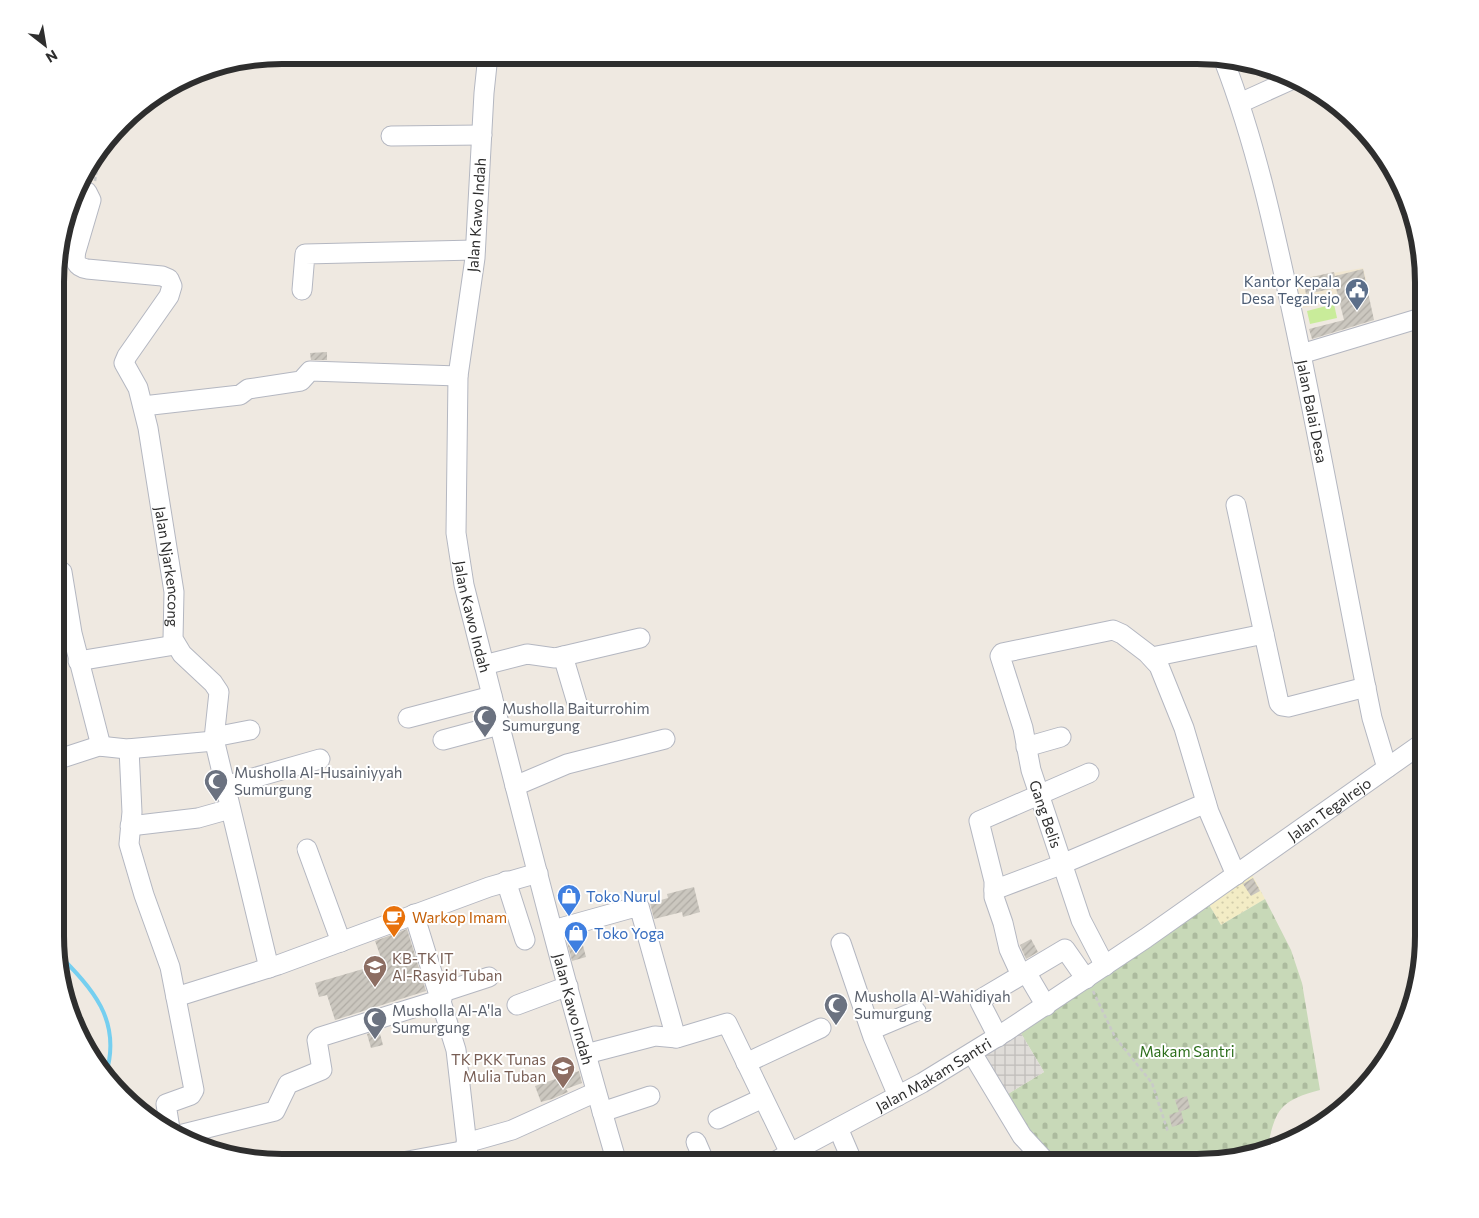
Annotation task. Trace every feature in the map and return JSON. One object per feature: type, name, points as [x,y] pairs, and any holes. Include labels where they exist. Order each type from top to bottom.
[{"type":"street","name":"Jalan Kawo Indah","points":[[487,64],[475,250],[458,376],[456,533],[460,566],[499,725],[596,1092],[614,1154]]},
{"type":"street","name":"Jalan Balai Desa","points":[[1226,66],[1240,104],[1272,219],[1301,354],[1366,687],[1387,768]]},
{"type":"street","points":[[1240,104],[1285,82]]},
{"type":"street","points":[[391,136],[482,134]]},
{"type":"street","points":[[69,242],[85,194]]},
{"type":"street","name":"Jalan Njarkencong","points":[[69,242],[75,258],[82,268],[162,276],[172,283],[172,290],[169,296],[124,361],[138,388],[143,406],[174,595],[172,636],[175,645],[220,692],[214,739],[269,968]]},
{"type":"street","points":[[302,290],[306,254],[475,250]]},
{"type":"street","points":[[1301,354],[1415,320]]},
{"type":"street","points":[[143,406],[240,395],[248,389],[301,381],[310,371],[458,376]]},
{"type":"street","points":[[1236,505],[1277,699],[1282,706],[1291,706],[1366,687]]},
{"type":"street","points":[[64,583],[78,661],[101,746]]},
{"type":"street","name":"Gang Belis","points":[[1105,966],[1085,931],[1039,794],[1001,657],[1003,652],[1111,630],[1122,634],[1152,657]]},
{"type":"street","points":[[1236,875],[1206,803],[1184,728],[1161,671],[1152,657],[1264,634]]},
{"type":"street","points":[[484,665],[527,654],[547,658],[563,656],[640,638]]},
{"type":"street","points":[[78,661],[175,645]]},
{"type":"street","points":[[563,656],[577,703]]},
{"type":"street","points":[[408,718],[492,696]]},
{"type":"street","points":[[458,705],[465,734]]},
{"type":"street","points":[[443,740],[499,725]]},
{"type":"street","points":[[64,757],[101,746],[129,749],[214,739],[250,730]]},
{"type":"street","points":[[1026,747],[1061,737]]},
{"type":"street","points":[[515,786],[572,762],[664,739]]},
{"type":"street","name":"Jalan Tegalrejo","points":[[1236,875],[1415,748]]},
{"type":"street","points":[[129,749],[132,812],[128,840],[139,880],[167,958],[194,1090],[191,1095],[166,1104],[169,1122]]},
{"type":"street","points":[[225,786],[320,759]]},
{"type":"street","points":[[1046,1006],[1009,949],[1004,924],[994,897],[980,821],[1089,773]]},
{"type":"street","points":[[994,890],[1064,864],[1206,803]]},
{"type":"street","points":[[130,826],[198,818],[230,809]]},
{"type":"street","points":[[307,849],[340,942]]},
{"type":"street","points":[[176,997],[269,968],[506,881],[538,873]]},
{"type":"street","name":"Jalan Makam Santri","points":[[792,1154],[898,1096],[998,1037],[1086,979],[1236,875]]},
{"type":"street","points":[[506,881],[525,940]]},
{"type":"street","points":[[553,930],[639,906],[676,1038]]},
{"type":"street","points":[[414,914],[441,996],[457,1056],[468,1152]]},
{"type":"street","points":[[841,943],[871,1030],[898,1096]]},
{"type":"street","points":[[998,1037],[980,1000],[1066,949],[1086,979]]},
{"type":"street","points":[[187,1133],[274,1111],[289,1083],[322,1070],[317,1040],[320,1037],[441,996],[489,977]]},
{"type":"street","points":[[518,1005],[568,986]]},
{"type":"street","points":[[871,1030],[916,1011]]},
{"type":"street","points":[[586,1054],[655,1036],[676,1038],[727,1023],[763,1098],[784,1154]]},
{"type":"street","points":[[746,1063],[821,1028]]},
{"type":"street","points":[[972,1053],[1020,1132],[1039,1154]]},
{"type":"street","points":[[455,1154],[468,1152],[596,1092]]},
{"type":"street","points":[[602,1112],[650,1096]]},
{"type":"street","points":[[718,1119],[763,1098]]},
{"type":"street","points":[[838,1128],[849,1154]]},
{"type":"street","points":[[696,1142],[701,1154]]},
{"type":"path","points":[[85,194],[91,176]]},
{"type":"path","points":[[1086,979],[1100,1003],[1115,1037],[1152,1083],[1168,1132]]},
{"type":"shaded area","points":[[1363,268],[1370,294],[1298,309],[1291,280]]},
{"type":"shaded area","points":[[1019,1030],[1044,1072],[1003,1097],[978,1056]]},
{"type":"sand","points":[[1251,873],[1265,899],[1221,925],[1208,903]]},
{"type":"green space","points":[[1334,304],[1337,318],[1310,324],[1307,311]]},
{"type":"green space","name":"Makam Santri","points":[[1265,899],[1291,950],[1302,983],[1320,1090],[1296,1098],[1288,1103],[1273,1124],[1269,1142],[1254,1147],[1211,1154],[1045,1154],[1003,1097],[1044,1072],[1019,1030],[1208,903],[1221,925]]},
{"type":"building","points":[[1363,269],[1374,320],[1312,339],[1309,329],[1344,320],[1336,288],[1306,294],[1303,279],[1334,272],[1335,276]]},
{"type":"building","points":[[327,352],[327,360],[311,360],[310,353]]},
{"type":"building","points":[[1253,878],[1260,891],[1251,896],[1243,884]]},
{"type":"building","points":[[694,887],[700,912],[683,917],[682,912],[654,919],[650,903],[668,898],[667,894]]},
{"type":"building","name":"KB-TK IT Al-Rasyid Tuban","points":[[407,929],[426,991],[335,1020],[327,995],[319,997],[315,983],[363,969],[365,975],[385,969],[375,941]]},
{"type":"building","points":[[580,934],[586,957],[572,961],[566,938]]},
{"type":"building","points":[[1031,939],[1038,952],[1026,959],[1020,945]]},
{"type":"building","name":"Musholla Al-A'la Sumurgung","points":[[379,1030],[383,1045],[371,1048],[367,1034]]},
{"type":"building","points":[[579,1071],[582,1083],[566,1089],[568,1092],[541,1102],[535,1086]]},
{"type":"building","points":[[1187,1096],[1190,1108],[1179,1112],[1175,1100]]},
{"type":"building","points":[[1181,1111],[1184,1123],[1172,1127],[1169,1115]]},
{"type":"waterway","points":[[66,962],[92,993],[107,1021],[110,1037],[108,1067]]},
{"type":"place","name":"Kantor Kepala Desa Tegalrejo","points":[[1357,311]]},
{"type":"place","name":"Musholla Baiturrohim Sumurgung","points":[[485,738]]},
{"type":"place","name":"Musholla Al-Husainiyyah Sumurgung","points":[[216,802]]},
{"type":"place","name":"Toko Nurul","points":[[569,917]]},
{"type":"place","name":"Warkop Imam","points":[[394,938]]},
{"type":"place","name":"Toko Yoga","points":[[576,954]]},
{"type":"place","name":"KB-TK IT Al-Rasyid Tuban","points":[[375,988]]},
{"type":"place","name":"Musholla Al-Wahidiyah Sumurgung","points":[[836,1026]]},
{"type":"place","name":"Musholla Al-A'la Sumurgung","points":[[375,1040]]},
{"type":"place","name":"TK PKK Tunas Mulia Tuban","points":[[563,1089]]}]
